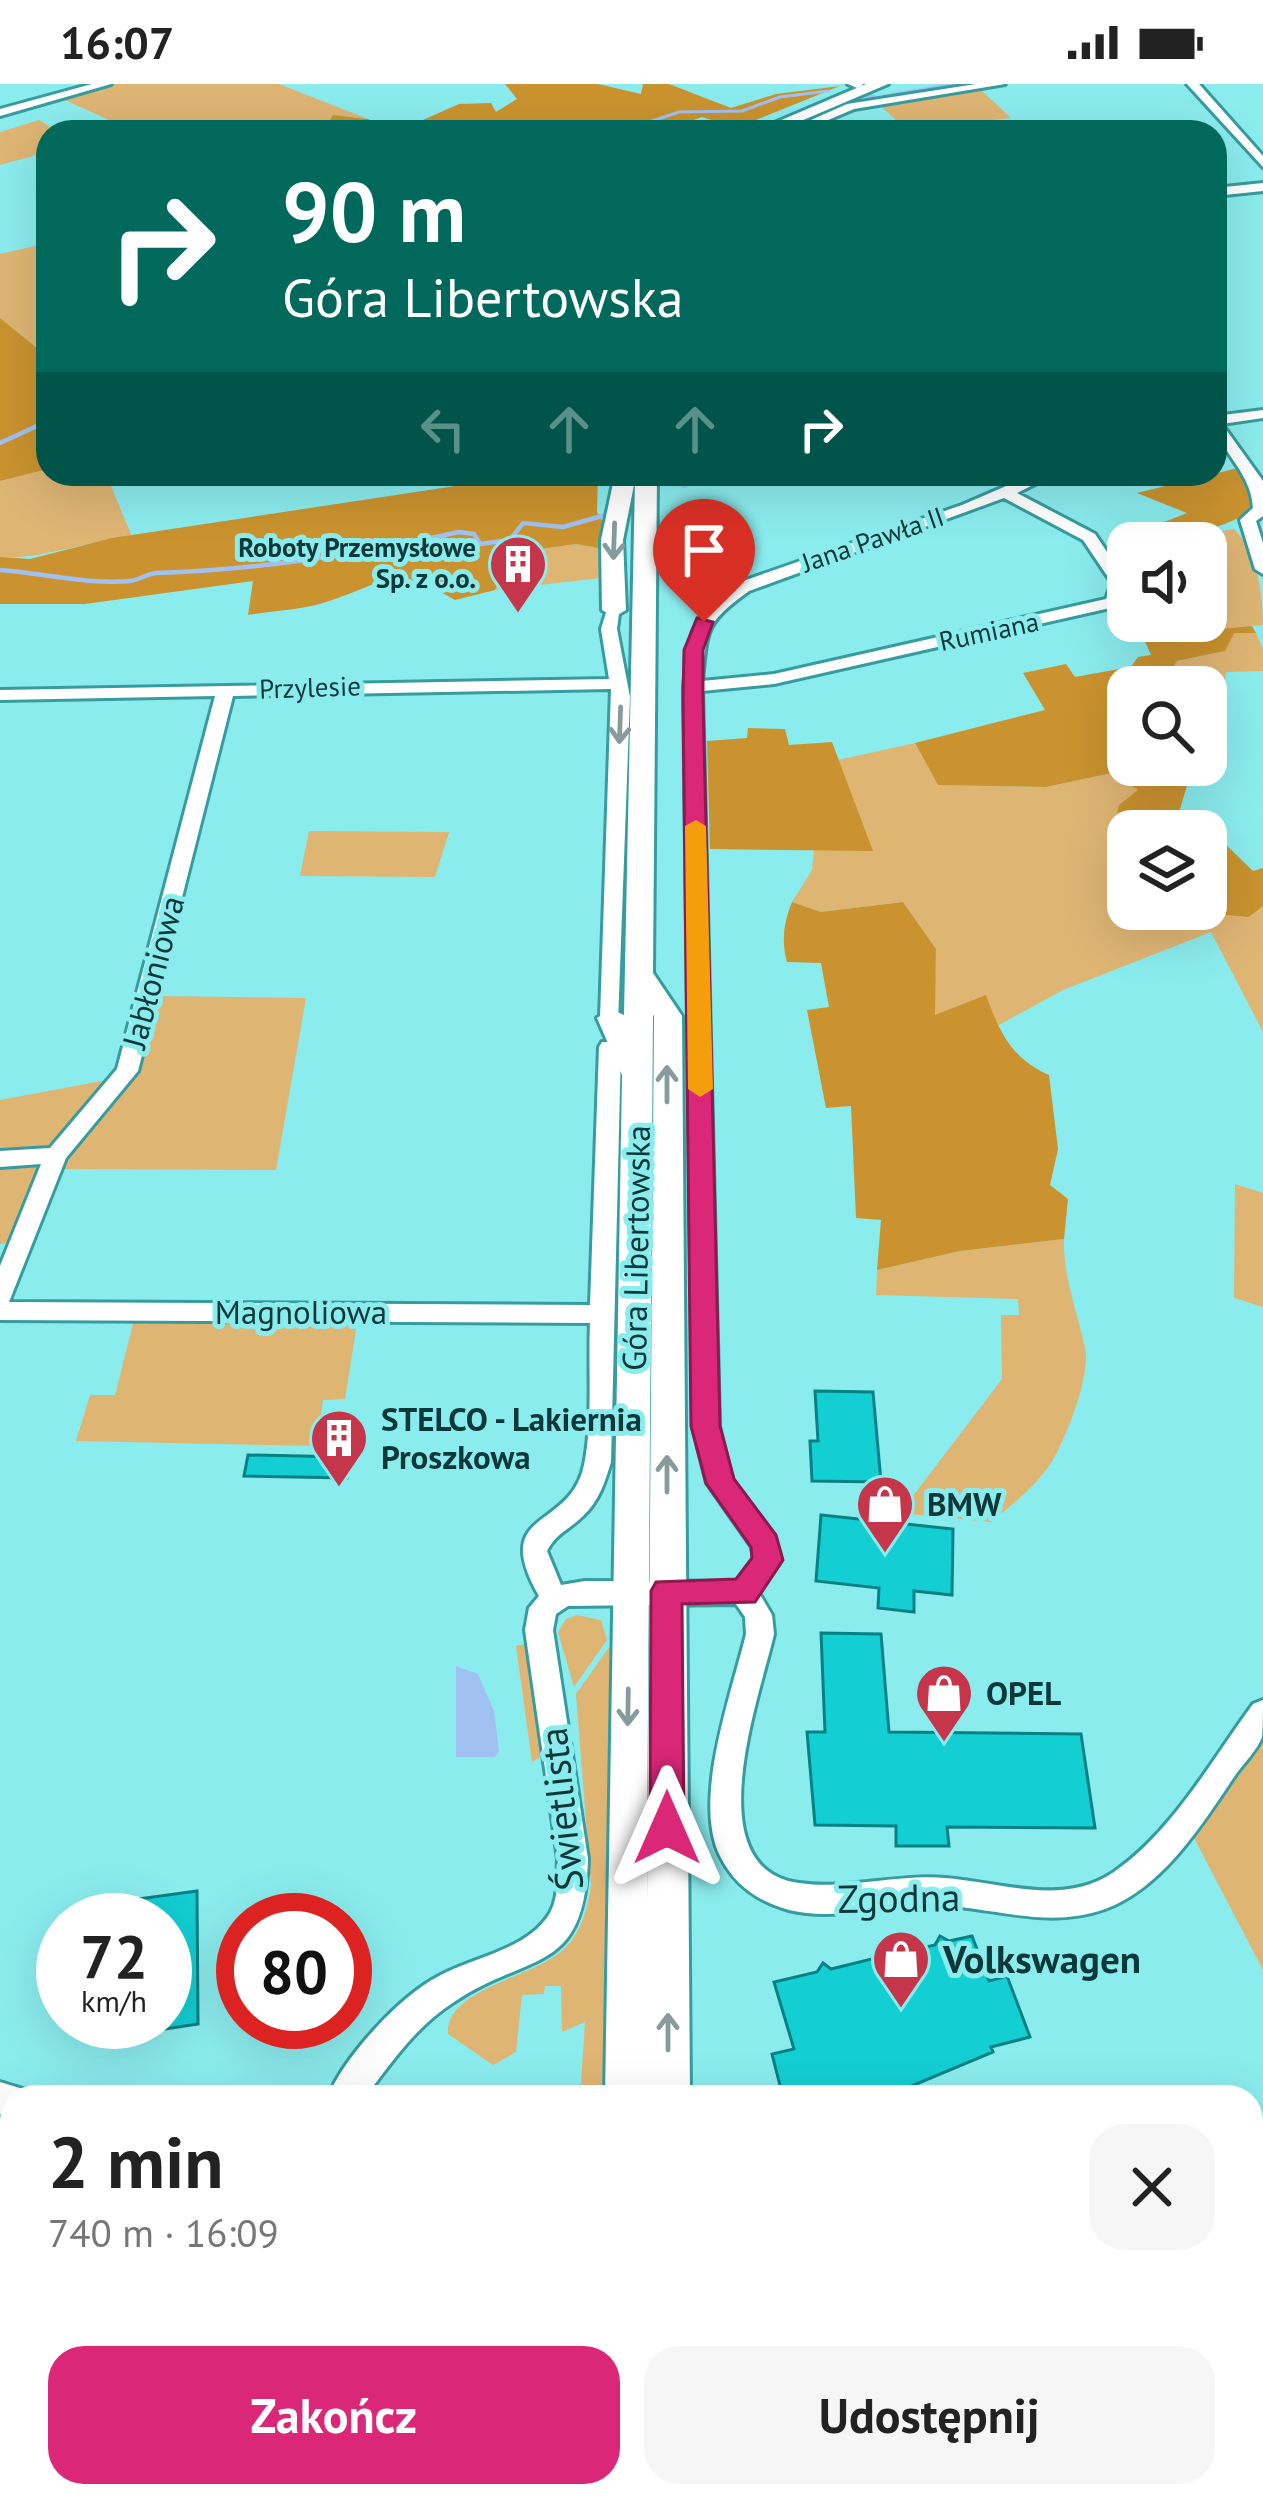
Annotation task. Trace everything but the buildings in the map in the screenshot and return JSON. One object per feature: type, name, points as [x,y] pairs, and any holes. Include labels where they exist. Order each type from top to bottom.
[{"type":"highway","points":[[776,120],[867,88]]},
{"type":"highway","points":[[790,120],[867,88]]},
{"type":"highway","points":[[614,610],[612,540],[623,486]]},
{"type":"highway","name":"Góra Libertowska","points":[[646,486],[639,1081],[648,1591],[668,2085]]},
{"type":"highway","name":"Góra Libertowska","points":[[627,2085],[668,1016],[640,975]]},
{"type":"highway","points":[[610,1033],[639,1081]]},
{"type":"street","points":[[0,113],[105,84]]},
{"type":"street","points":[[818,120],[844,109],[867,88],[999,84]]},
{"type":"street","points":[[1086,84],[1113,84]]},
{"type":"street","points":[[1193,84],[1225,120]]},
{"type":"street","points":[[1227,122],[1263,163]]},
{"type":"street","points":[[1227,191],[1263,187]]},
{"type":"street","points":[[1227,420],[1263,414]]},
{"type":"street","points":[[1245,416],[1263,425]]},
{"type":"street","points":[[1227,437],[1261,492],[1261,510],[1248,520],[1263,569]]},
{"type":"street","name":"Jana Pawła II","points":[[693,687],[698,631],[717,606],[743,587],[1018,486]]},
{"type":"street","name":"Rumiana","points":[[693,687],[774,679],[1113,602],[1120,583],[1088,537],[1004,492]]},
{"type":"street","name":"Góra Libertowska","points":[[555,1599],[537,1572],[532,1552],[538,1534],[583,1505],[595,1479],[603,1400],[620,684],[609,629],[614,610]]},
{"type":"street","name":"Przylesie","points":[[0,695],[98,697],[226,690],[620,684]]},
{"type":"street","name":"Góra Libertowska","points":[[693,687],[706,1426],[720,1483],[768,1552],[765,1570],[744,1592]]},
{"type":"street","name":"Jabłoniowa","points":[[0,1296],[56,1155],[127,1071],[226,690]]},
{"type":"street","points":[[0,1159],[56,1155]]},
{"type":"street","name":"Magnoliowa","points":[[0,1311],[602,1314]]},
{"type":"street","points":[[555,1599],[648,1591],[744,1592]]},
{"type":"street","name":"Zgodna","points":[[744,1592],[758,1615],[760,1634],[729,1782],[731,1847],[745,1869],[790,1896],[844,1901],[928,1890],[1064,1907],[1097,1898],[1126,1882],[1180,1825],[1263,1713]]},
{"type":"street","name":"Świetlista","points":[[354,2085],[422,2006],[537,1948],[566,1920],[575,1887],[573,1859],[539,1630],[543,1608],[555,1599]]},
{"type":"shaded area","points":[[108,84],[279,84],[368,119],[333,115],[330,120],[109,120],[60,98]]},
{"type":"shaded area","points":[[505,84],[598,84],[641,94],[643,84],[669,84],[731,108],[776,94],[840,86],[756,120],[423,120],[459,104],[491,103],[496,112],[517,99]]},
{"type":"shaded area","points":[[980,89],[1011,118],[896,120],[878,104]]},
{"type":"shaded area","points":[[333,115],[370,120],[330,120]]},
{"type":"shaded area","points":[[36,121],[36,155],[0,165],[0,132]]},
{"type":"shaded area","points":[[36,246],[36,347],[0,318],[0,254]]},
{"type":"shaded area","points":[[0,318],[36,347],[36,472],[0,481]]},
{"type":"shaded area","points":[[1242,467],[1255,494],[1254,508],[1227,523],[1164,522],[1187,513],[1137,493],[1165,486],[1227,486],[1227,471]]},
{"type":"shaded area","points":[[36,472],[36,486],[111,486],[133,539],[0,557],[0,481]]},
{"type":"shaded area","points":[[455,486],[598,486],[597,512],[608,531],[609,550],[576,544],[512,553],[495,590],[455,600],[416,582],[388,580],[314,605],[248,615],[253,581],[85,604],[0,604],[0,557],[30,559],[112,538]]},
{"type":"shaded area","points":[[1234,529],[1248,549],[1257,574],[1263,625],[1227,628],[1227,530]]},
{"type":"shaded area","points":[[576,544],[609,550],[610,577],[495,590],[512,553]]},
{"type":"shaded area","points":[[1252,626],[1256,633],[1234,633],[1225,651],[1177,661],[1174,666],[1132,666],[1138,657],[1151,655],[1145,642],[1227,642],[1227,628]]},
{"type":"shaded area","points":[[1233,633],[1256,633],[1263,649],[1263,671],[1174,666],[1177,661],[1225,651]]},
{"type":"shaded area","points":[[1066,664],[1075,677],[1107,671],[1107,774],[1046,787],[938,785],[915,743],[1045,710],[1023,673]]},
{"type":"shaded area","points":[[748,728],[785,729],[789,745],[832,742],[873,851],[710,849],[707,741],[747,738]]},
{"type":"shaded area","points":[[915,743],[938,785],[1046,787],[1107,774],[1107,786],[1132,786],[1138,790],[1125,810],[1107,810],[1107,930],[1227,930],[1227,877],[1249,917],[1263,906],[1263,1032],[1211,932],[1063,990],[997,1026],[934,1016],[936,949],[903,902],[821,912],[792,902],[812,870],[814,849],[872,850],[838,760]]},
{"type":"shaded area","points":[[1132,786],[1187,786],[1180,810],[1118,810],[1138,790]]},
{"type":"shaded area","points":[[309,831],[449,832],[435,877],[300,876]]},
{"type":"shaded area","points":[[1227,846],[1253,871],[1263,868],[1263,906],[1249,917],[1227,915]]},
{"type":"shaded area","points":[[792,902],[821,912],[903,902],[936,949],[935,1015],[986,995],[1009,1043],[1049,1075],[1058,1149],[1050,1185],[1068,1199],[1064,1239],[960,1251],[877,1270],[881,1220],[856,1218],[851,1106],[826,1108],[807,1010],[829,1007],[821,963],[787,962],[785,954],[784,932]]},
{"type":"shaded area","points":[[154,996],[306,998],[276,1170],[60,1169],[75,1142],[135,1074]]},
{"type":"shaded area","points":[[118,1078],[59,1145],[0,1153],[0,1100]]},
{"type":"shaded area","points":[[56,1155],[21,1241],[0,1244],[0,1159]]},
{"type":"shaded area","points":[[1235,1184],[1263,1193],[1263,1307],[1234,1298]]},
{"type":"shaded area","points":[[1064,1239],[1086,1360],[1076,1407],[1051,1463],[991,1522],[900,1513],[1002,1379],[1001,1315],[1019,1315],[1018,1299],[876,1295],[877,1270],[960,1251]]},
{"type":"shaded area","points":[[135,1316],[358,1317],[345,1399],[323,1400],[316,1446],[76,1441],[90,1395],[115,1395]]},
{"type":"shaded area","points":[[577,1615],[601,1620],[607,1640],[574,1687],[558,1632],[566,1619]]},
{"type":"shaded area","points":[[529,1643],[547,1753],[532,1762],[516,1646]]},
{"type":"shaded area","points":[[610,1646],[606,2085],[581,2085],[585,2022],[562,2032],[561,1986],[545,1986],[544,1994],[522,1995],[516,2052],[493,2065],[448,2034],[451,2018],[461,2005],[552,1958],[580,1926],[591,1885],[576,1694]]},
{"type":"shaded area","points":[[1263,1733],[1263,1970],[1194,1838],[1233,1770]]},
{"type":"water","points":[[456,1666],[478,1674],[494,1711],[499,1751],[495,1757],[456,1757]]},
{"type":"waterway","points":[[884,96],[952,84]]},
{"type":"waterway","points":[[655,120],[679,112],[742,111],[780,97],[828,91]]},
{"type":"waterway","points":[[867,96],[874,96]]},
{"type":"waterway","points":[[0,443],[36,426]]},
{"type":"waterway","points":[[0,570],[130,581],[156,573],[308,560],[459,532],[474,534],[480,544],[510,540],[523,523],[563,527],[609,514]]},
{"type":"slow traffic","points":[[696,826],[700,1089]]},
{"type":"place","name":"Roboty Przemysłowe Sp. z o.o.","points":[[518,615]]},
{"type":"place","name":"STELCO - Lakiernia Proszkowa","points":[[339,1489]]},
{"type":"place","name":"BMW","points":[[885,1555]]},
{"type":"place","name":"OPEL","points":[[944,1744]]},
{"type":"place","name":"Volkswagen","points":[[901,2010]]},
{"type":"route","points":[[667,1828],[667,1591],[744,1592],[768,1560],[766,1544],[720,1483],[706,1426],[693,698],[694,650],[704,622]]}]
